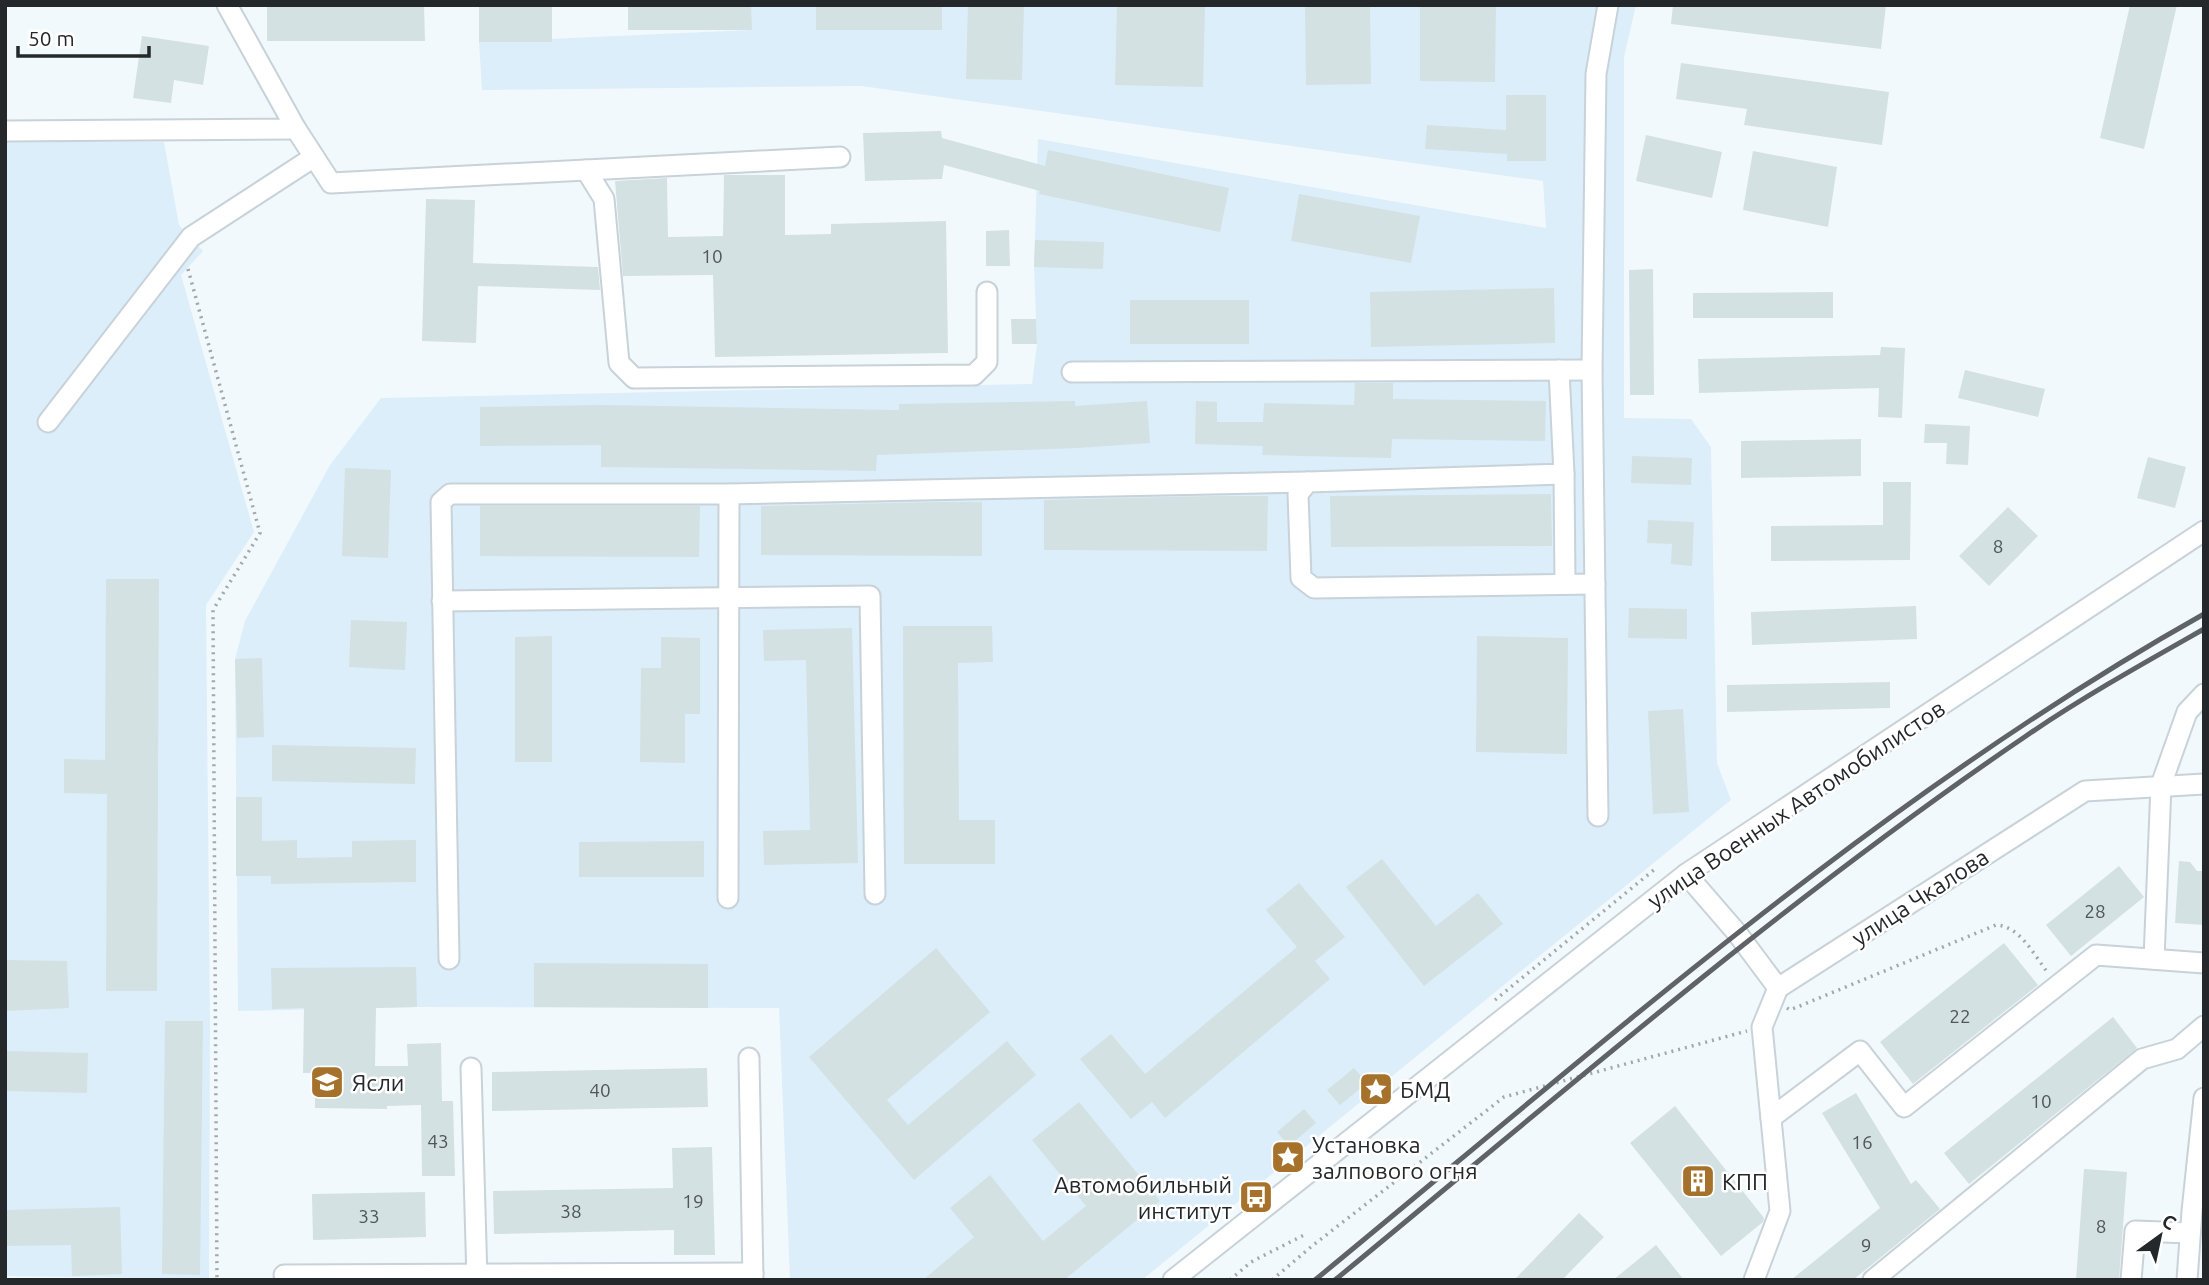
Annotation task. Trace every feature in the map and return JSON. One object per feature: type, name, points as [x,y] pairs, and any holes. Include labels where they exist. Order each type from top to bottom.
[{"type":"street","points":[[227,5],[296,129],[331,183],[839,157]]},
{"type":"street","points":[[1598,816],[1592,370],[1596,74],[1608,5]]},
{"type":"street","points":[[5,131],[296,129]]},
{"type":"street","points":[[48,422],[191,237],[314,157]]},
{"type":"street","points":[[586,170],[604,199],[619,363],[634,378],[974,375],[987,362],[987,292]]},
{"type":"street","points":[[1559,370],[1565,584]]},
{"type":"street","points":[[1072,372],[1592,370]]},
{"type":"street","points":[[449,959],[441,502],[450,494],[729,494],[1563,474]]},
{"type":"street","points":[[1308,482],[1298,494],[1301,578],[1314,588],[1595,584]]},
{"type":"street","points":[[728,898],[729,494]]},
{"type":"street","name":"улица Военных Автомобилистов","points":[[1173,1280],[1686,874],[2204,531]]},
{"type":"street","points":[[443,601],[870,596],[875,894]]},
{"type":"street","points":[[2154,959],[2161,785],[2186,712],[2204,694]]},
{"type":"street","name":"улица Чкалова","points":[[1775,994],[2085,791],[2204,784]]},
{"type":"street","points":[[1686,874],[1737,933],[1775,994],[1762,1027],[1780,1211],[1754,1280]]},
{"type":"street","points":[[1770,1118],[1860,1051],[1904,1107],[2096,955],[2204,963]]},
{"type":"street","points":[[1874,1280],[2142,1059],[2177,1049],[2204,1026]]},
{"type":"street","points":[[284,1275],[477,1278],[753,1277],[749,1058]]},
{"type":"street","points":[[471,1068],[477,1278]]},
{"type":"street","points":[[2187,1280],[2204,1098]]},
{"type":"street","points":[[2131,1280],[2135,1231],[2190,1233]]},
{"type":"path","points":[[186,260],[260,533],[212,610],[217,1280]]},
{"type":"path","points":[[1775,994],[1790,1010],[1996,925],[2009,927],[2016,932],[2058,985]]},
{"type":"path","points":[[1272,1280],[1504,1097],[1762,1027]]},
{"type":"path","points":[[1230,1280],[1251,1262],[1304,1235]]},
{"type":"shaded area","points":[[751,5],[1636,5],[1624,57],[1624,418],[1691,419],[1711,447],[1717,763],[1731,800],[1142,1280],[790,1280],[779,1008],[417,1007],[238,1011],[235,659],[245,621],[330,465],[381,398],[1032,384],[1037,344],[1034,267],[1038,139],[1546,228],[1543,181],[861,86],[482,90],[479,42],[751,30]]},
{"type":"shaded area","points":[[5,142],[164,142],[179,225],[203,251],[181,275],[254,532],[206,605],[210,1020],[209,1279],[5,1276]]},
{"type":"building","points":[[267,5],[424,5],[425,41],[267,41]]},
{"type":"building","points":[[479,5],[552,5],[552,42],[479,42]]},
{"type":"building","points":[[628,5],[751,5],[752,30],[628,30]]},
{"type":"building","points":[[816,5],[942,5],[942,30],[816,30]]},
{"type":"building","points":[[968,5],[1024,5],[1022,80],[966,79]]},
{"type":"building","points":[[1117,5],[1205,5],[1203,87],[1115,85]]},
{"type":"building","points":[[1305,5],[1370,5],[1371,84],[1306,85]]},
{"type":"building","points":[[1420,5],[1496,5],[1495,82],[1420,81]]},
{"type":"building","points":[[1673,5],[1886,5],[1881,49],[1671,24]]},
{"type":"building","points":[[2130,5],[2177,5],[2144,149],[2100,138]]},
{"type":"building","points":[[142,36],[209,46],[203,85],[174,80],[171,103],[133,98]]},
{"type":"building","points":[[1681,63],[1889,92],[1882,145],[1744,125],[1747,109],[1676,99]]},
{"type":"building","points":[[1506,95],[1546,95],[1546,161],[1507,161],[1507,154],[1425,149],[1427,125],[1506,130]]},
{"type":"building","points":[[941,131],[942,138],[1045,166],[1048,150],[1229,188],[1220,232],[1039,194],[1040,191],[944,165],[942,179],[865,181],[863,133]]},
{"type":"building","points":[[1646,135],[1722,152],[1712,198],[1636,181]]},
{"type":"building","points":[[1753,151],[1837,167],[1828,227],[1743,210]]},
{"type":"building","points":[[724,175],[785,175],[785,235],[831,234],[831,224],[946,221],[948,353],[715,357],[713,275],[623,276],[615,181],[667,178],[668,237],[723,236]]},
{"type":"building","points":[[1299,194],[1420,216],[1411,263],[1291,241]]},
{"type":"building","points":[[426,199],[475,200],[473,263],[598,267],[600,290],[478,286],[476,343],[422,341]]},
{"type":"building","points":[[1009,230],[1010,266],[986,266],[986,231]]},
{"type":"building","points":[[1035,240],[1104,242],[1103,269],[1034,267]]},
{"type":"building","points":[[1653,269],[1654,395],[1630,395],[1629,270]]},
{"type":"building","points":[[1554,288],[1555,343],[1371,347],[1370,292]]},
{"type":"building","points":[[1833,292],[1833,318],[1693,318],[1693,293]]},
{"type":"building","points":[[1130,300],[1249,300],[1249,344],[1130,344]]},
{"type":"building","points":[[1011,319],[1036,319],[1037,344],[1012,344]]},
{"type":"building","points":[[1881,347],[1905,348],[1902,418],[1878,417],[1879,388],[1699,393],[1698,359],[1880,355]]},
{"type":"building","points":[[1965,370],[2045,389],[2038,417],[1958,398]]},
{"type":"building","points":[[1355,383],[1393,383],[1393,399],[1546,401],[1545,441],[1392,439],[1391,458],[1262,455],[1263,446],[1195,444],[1196,401],[1217,402],[1217,422],[1263,422],[1264,403],[1354,405]]},
{"type":"building","points":[[1075,401],[1075,406],[1147,401],[1150,443],[877,455],[876,471],[601,467],[601,445],[480,446],[480,407],[602,405],[899,410],[899,404]]},
{"type":"building","points":[[1925,424],[1970,426],[1968,465],[1946,464],[1947,443],[1924,443]]},
{"type":"building","points":[[1861,439],[1861,476],[1741,478],[1741,441]]},
{"type":"building","points":[[1632,456],[1692,458],[1691,485],[1631,483]]},
{"type":"building","points":[[2148,457],[2186,467],[2175,508],[2137,498]]},
{"type":"building","points":[[345,468],[391,470],[388,558],[342,556]]},
{"type":"building","points":[[1883,482],[1911,482],[1910,560],[1771,561],[1771,526],[1883,525]]},
{"type":"building","points":[[1551,494],[1552,546],[1331,547],[1330,496]]},
{"type":"building","points":[[1268,496],[1267,551],[1044,550],[1044,500]]},
{"type":"building","points":[[982,502],[982,556],[761,555],[761,506]]},
{"type":"building","points":[[480,506],[700,506],[699,557],[480,556]]},
{"type":"building","points":[[2008,507],[2038,536],[1989,586],[1959,556]]},
{"type":"building","points":[[1648,520],[1694,522],[1692,566],[1671,564],[1672,544],[1647,543]]},
{"type":"building","points":[[106,579],[159,579],[157,991],[106,991],[107,794],[64,793],[64,759],[105,760]]},
{"type":"building","points":[[1916,606],[1917,639],[1752,645],[1751,612]]},
{"type":"building","points":[[1629,608],[1687,609],[1687,639],[1628,638]]},
{"type":"building","points":[[351,620],[407,622],[405,670],[349,667]]},
{"type":"building","points":[[903,626],[992,626],[993,662],[958,663],[959,820],[995,820],[995,864],[904,864]]},
{"type":"building","points":[[852,628],[858,863],[764,865],[763,831],[810,830],[806,660],[764,661],[763,630]]},
{"type":"building","points":[[552,636],[552,762],[515,762],[515,637]]},
{"type":"building","points":[[1477,636],[1568,638],[1567,754],[1476,752]]},
{"type":"building","points":[[661,637],[700,638],[700,714],[685,714],[685,763],[640,762],[641,668],[661,668]]},
{"type":"building","points":[[262,658],[264,737],[237,738],[235,659]]},
{"type":"building","points":[[1890,682],[1890,708],[1727,712],[1727,685]]},
{"type":"building","points":[[1683,709],[1689,812],[1653,814],[1648,711]]},
{"type":"building","points":[[272,745],[416,748],[415,784],[272,781]]},
{"type":"building","points":[[236,797],[262,797],[262,841],[297,840],[297,858],[352,857],[352,841],[416,840],[416,882],[271,884],[271,876],[236,876]]},
{"type":"building","points":[[704,841],[704,877],[579,877],[579,842]]},
{"type":"building","points":[[1382,859],[1436,926],[1478,893],[1503,924],[1424,986],[1346,887]]},
{"type":"building","points":[[2179,861],[2190,862],[2197,871],[2204,871],[2204,925],[2175,923]]},
{"type":"building","points":[[2119,866],[2144,897],[2071,956],[2046,925]]},
{"type":"building","points":[[1299,883],[1345,937],[1315,961],[1330,979],[1165,1118],[1152,1102],[1131,1119],[1080,1059],[1111,1034],[1145,1074],[1297,947],[1266,910]]},
{"type":"building","points":[[2004,943],[2038,985],[1913,1084],[1880,1042]]},
{"type":"building","points":[[936,948],[990,1012],[887,1100],[908,1125],[1007,1041],[1036,1075],[914,1180],[809,1057]]},
{"type":"building","points":[[5,960],[67,961],[69,1008],[5,1011]]},
{"type":"building","points":[[534,963],[708,964],[708,1008],[534,1007]]},
{"type":"building","points":[[416,967],[417,1007],[376,1008],[375,1066],[408,1066],[407,1044],[441,1043],[442,1101],[453,1101],[455,1176],[422,1176],[421,1105],[387,1106],[387,1109],[315,1108],[315,1073],[303,1073],[304,1008],[272,1009],[271,968]]},
{"type":"building","points":[[2113,1017],[2137,1048],[1969,1184],[1944,1153]]},
{"type":"building","points":[[165,1021],[203,1021],[200,1275],[162,1274]]},
{"type":"building","points":[[6,1051],[88,1053],[87,1093],[6,1091]]},
{"type":"building","points":[[707,1068],[708,1107],[492,1111],[492,1072]]},
{"type":"building","points":[[1354,1068],[1367,1083],[1340,1105],[1327,1090]]},
{"type":"building","points":[[1856,1093],[1911,1184],[1916,1180],[1940,1209],[1853,1280],[1791,1280],[1880,1208],[1822,1113]]},
{"type":"building","points":[[1079,1102],[1160,1201],[1064,1280],[923,1280],[974,1237],[950,1208],[990,1175],[1043,1241],[1086,1206],[1032,1140]]},
{"type":"building","name":"КПП","points":[[1675,1106],[1764,1218],[1763,1222],[1721,1256],[1630,1143]]},
{"type":"building","points":[[1304,1109],[1316,1123],[1289,1146],[1277,1132]]},
{"type":"building","points":[[712,1147],[715,1255],[674,1255],[674,1230],[494,1234],[493,1191],[673,1188],[672,1148]]},
{"type":"building","points":[[2084,1169],[2127,1172],[2119,1280],[2076,1280]]},
{"type":"building","points":[[425,1192],[426,1237],[313,1240],[312,1194]]},
{"type":"building","points":[[120,1207],[122,1274],[72,1276],[71,1245],[5,1246],[5,1210]]},
{"type":"building","points":[[1579,1213],[1604,1237],[1562,1280],[1514,1280]]},
{"type":"building","points":[[1656,1245],[1684,1280],[1613,1280]]},
{"type":"railway","points":[[1315,1280],[1637,1014],[1745,927],[1856,843],[1969,762],[2085,685],[2204,614]]},
{"type":"railway","points":[[1335,1280],[1674,1000],[1847,864],[2048,722],[2204,629]]},
{"type":"place","name":"Ясли","points":[[327,1082]]},
{"type":"place","name":"БМД","points":[[1376,1089]]},
{"type":"place","name":"Установка залпового огня","points":[[1288,1157]]},
{"type":"place","name":"КПП","points":[[1698,1181]]},
{"type":"place","name":"Автомобильный институт","points":[[1256,1197]]}]
